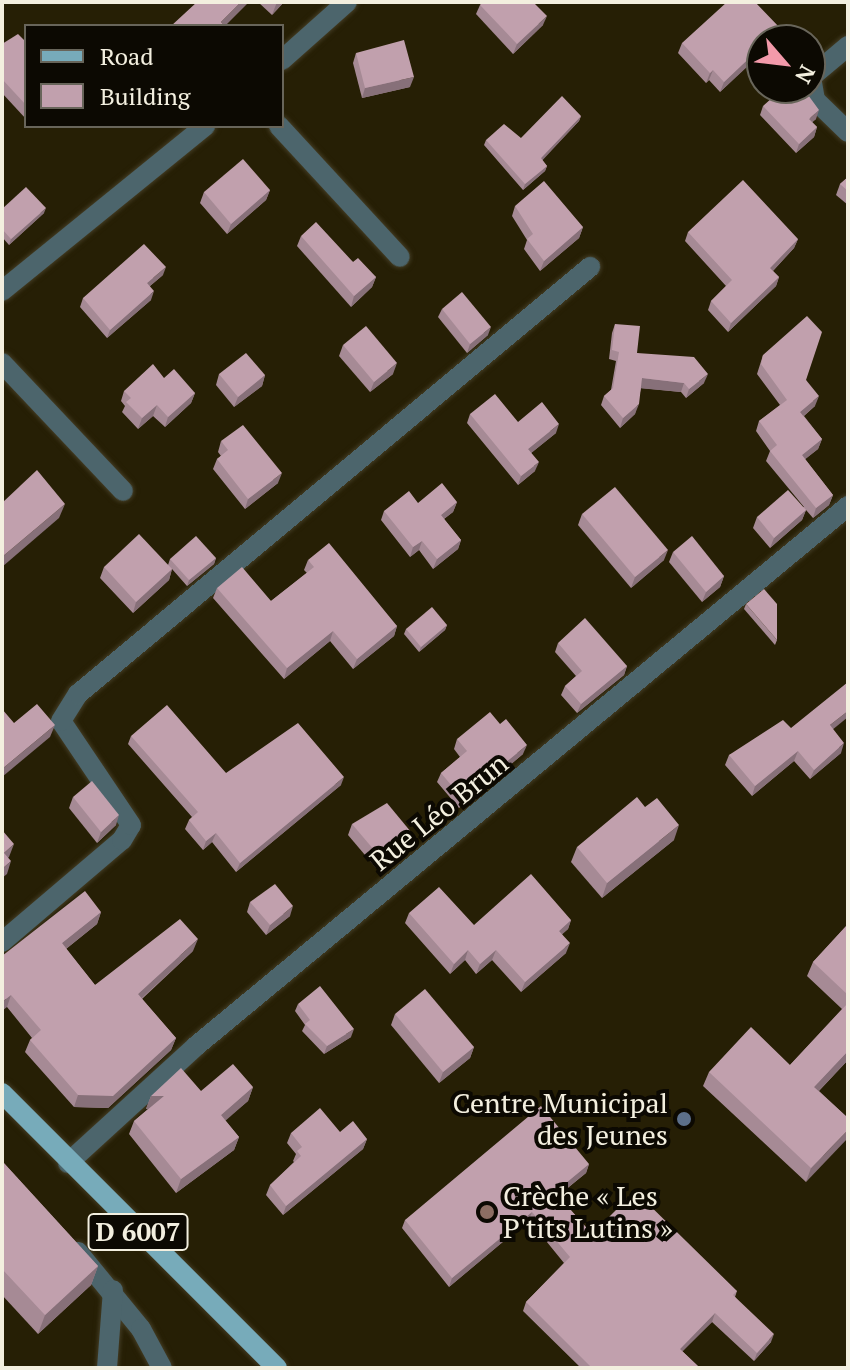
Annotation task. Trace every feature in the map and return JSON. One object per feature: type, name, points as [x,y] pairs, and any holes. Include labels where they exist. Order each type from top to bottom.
[{"type":"main road","name":"D 6007","points":[[2,1093],[68,1163],[277,1368]]},
{"type":"street","points":[[284,58],[347,2]]},
{"type":"street","points":[[848,46],[811,77],[815,100],[848,132]]},
{"type":"street","points":[[2,291],[203,128]]},
{"type":"street","points":[[281,128],[400,257]]},
{"type":"street","points":[[2,942],[122,840],[131,825],[61,721],[78,694],[157,623],[590,267]]},
{"type":"street","points":[[2,363],[123,491]]},
{"type":"street","name":"Rue Léo Brun","points":[[68,1163],[196,1046],[848,506]]},
{"type":"street","points":[[62,1235],[113,1290],[162,1368]]},
{"type":"street","points":[[107,1368],[113,1290]]},
{"type":"building","points":[[197,2],[241,2],[221,22],[223,24],[173,24]]},
{"type":"building","points":[[482,2],[533,2],[547,16],[517,44],[480,5]]},
{"type":"building","points":[[727,2],[755,2],[776,24],[746,24],[746,61],[724,82],[713,70],[710,73],[682,43]]},
{"type":"building","points":[[18,34],[24,40],[24,103],[2,79],[2,44]]},
{"type":"building","points":[[404,40],[414,77],[365,88],[356,53]]},
{"type":"building","points":[[562,96],[581,116],[541,158],[547,166],[525,184],[486,140],[504,124],[521,138]]},
{"type":"building","points":[[815,104],[819,110],[809,119],[817,127],[799,144],[763,106]]},
{"type":"building","points":[[243,159],[270,190],[231,224],[204,192]]},
{"type":"building","points":[[848,177],[848,191],[840,184]]},
{"type":"building","points":[[743,180],[798,239],[770,268],[779,277],[731,323],[711,301],[732,280],[688,232]]},
{"type":"building","points":[[544,181],[583,227],[544,261],[527,239],[533,234],[515,206]]},
{"type":"building","points":[[26,187],[46,208],[11,239],[2,229],[2,209]]},
{"type":"building","points":[[316,222],[353,262],[358,258],[376,277],[354,296],[301,236]]},
{"type":"building","points":[[144,244],[166,267],[147,283],[154,291],[110,330],[83,298]]},
{"type":"building","points":[[462,292],[491,327],[470,344],[442,309]]},
{"type":"building","points":[[807,316],[822,332],[806,380],[819,396],[800,412],[822,439],[802,455],[833,495],[816,508],[770,451],[777,445],[759,421],[787,400],[761,364],[763,355]]},
{"type":"building","points":[[615,324],[640,326],[637,353],[694,357],[708,374],[689,389],[684,383],[642,378],[639,404],[623,418],[604,396],[613,388],[619,352],[612,350]]},
{"type":"building","points":[[366,326],[397,363],[374,382],[343,345]]},
{"type":"building","points":[[246,353],[265,375],[238,397],[219,374]]},
{"type":"building","points":[[153,364],[164,378],[174,369],[195,393],[168,417],[157,405],[142,418],[126,402],[131,398],[124,391]]},
{"type":"building","points":[[495,394],[518,422],[542,402],[559,424],[528,449],[539,462],[521,476],[470,414]]},
{"type":"building","points":[[243,425],[282,473],[248,499],[217,459],[228,450],[221,441]]},
{"type":"building","points":[[37,470],[65,504],[2,557],[2,503]]},
{"type":"building","points":[[442,483],[457,502],[441,515],[461,540],[437,559],[422,541],[413,547],[384,511],[409,491],[418,503]]},
{"type":"building","points":[[615,487],[668,550],[635,577],[582,514]]},
{"type":"building","points":[[788,490],[806,510],[774,538],[757,517]]},
{"type":"building","points":[[139,534],[172,569],[136,602],[104,567]]},
{"type":"building","points":[[196,536],[216,558],[189,580],[170,559]]},
{"type":"building","points":[[692,536],[724,576],[706,592],[673,552]]},
{"type":"building","points":[[329,543],[397,626],[357,659],[333,631],[287,668],[217,588],[242,567],[271,601],[314,567],[308,560]]},
{"type":"building","points":[[764,589],[777,604],[777,640],[746,604]]},
{"type":"building","points":[[432,607],[447,625],[421,647],[406,629]]},
{"type":"building","points":[[585,618],[627,666],[581,704],[565,686],[582,671],[558,643]]},
{"type":"building","points":[[848,682],[848,711],[830,725],[844,743],[814,770],[798,751],[755,786],[729,755],[783,720],[791,728]]},
{"type":"building","points":[[37,704],[55,725],[2,769],[2,709],[14,723]]},
{"type":"building","points":[[167,705],[226,773],[298,723],[344,777],[240,863],[216,833],[206,841],[189,820],[198,812],[131,736]]},
{"type":"building","points":[[490,712],[500,724],[506,719],[527,745],[462,798],[441,773],[467,751],[457,739]]},
{"type":"building","points":[[92,781],[119,815],[101,832],[73,797]]},
{"type":"building","points":[[637,797],[645,807],[657,798],[679,825],[607,883],[577,847]]},
{"type":"building","points":[[387,803],[411,832],[380,857],[352,824]]},
{"type":"building","points":[[2,830],[14,844],[4,853],[11,861],[2,869]]},
{"type":"building","points":[[531,874],[571,920],[559,931],[570,943],[525,982],[496,950],[480,964],[468,950],[454,964],[409,913],[439,887],[474,925]]},
{"type":"building","points":[[275,884],[293,906],[270,925],[250,902]]},
{"type":"building","points":[[85,891],[101,912],[62,943],[95,985],[180,919],[198,939],[138,994],[176,1038],[113,1096],[78,1095],[30,1040],[41,1030],[11,995],[2,1002],[2,956]]},
{"type":"building","points":[[848,924],[848,995],[813,962]]},
{"type":"building","points":[[320,986],[354,1029],[327,1046],[305,1024],[310,1020],[298,1004]]},
{"type":"building","points":[[425,989],[474,1047],[443,1072],[395,1014]]},
{"type":"building","points":[[848,1003],[848,1051],[814,1087],[848,1118],[848,1130],[811,1168],[709,1072],[751,1027],[790,1065]]},
{"type":"building","points":[[233,1064],[253,1087],[221,1115],[239,1137],[181,1179],[134,1121],[164,1096],[151,1096],[181,1068],[201,1091]]},
{"type":"building","points":[[541,1106],[589,1164],[555,1192],[592,1234],[635,1191],[737,1291],[733,1295],[774,1334],[757,1353],[715,1313],[680,1349],[700,1368],[592,1368],[526,1302],[570,1257],[532,1212],[452,1278],[405,1220]]},
{"type":"building","points":[[320,1108],[340,1132],[353,1121],[367,1139],[286,1206],[270,1185],[301,1156],[297,1151],[302,1147],[291,1133]]},
{"type":"building","points":[[2,1161],[98,1266],[45,1315],[2,1269]]},
{"type":"place","name":"Centre Municipal des Jeunes","points":[[684,1119]]},
{"type":"place","name":"Crèche « Les P'tits Lutins »","points":[[487,1212]]}]
